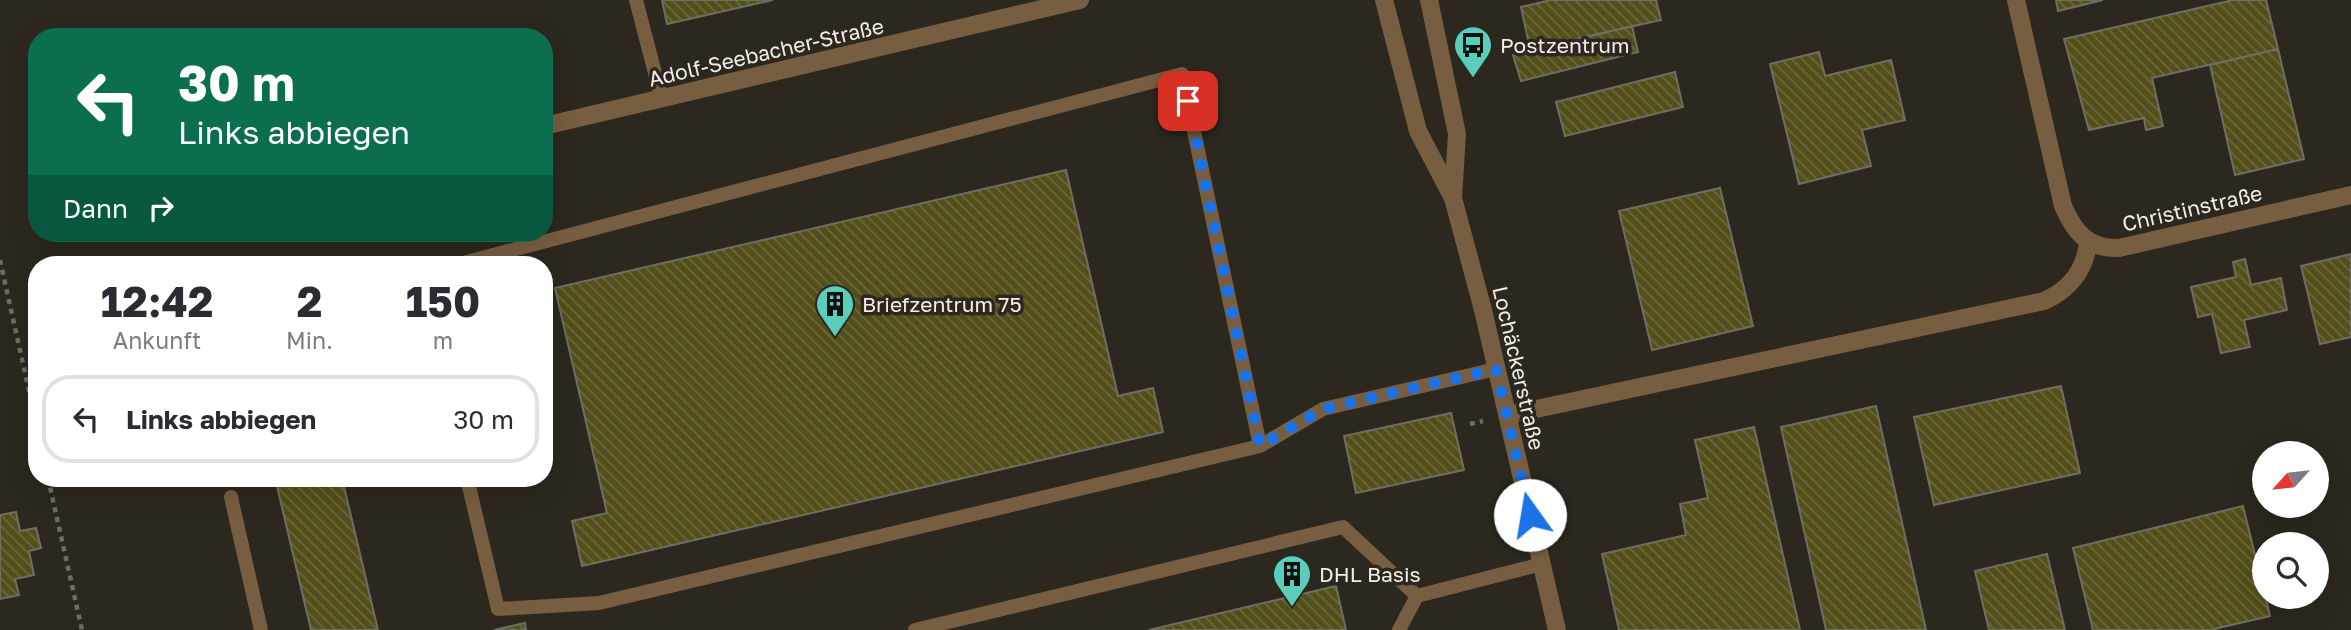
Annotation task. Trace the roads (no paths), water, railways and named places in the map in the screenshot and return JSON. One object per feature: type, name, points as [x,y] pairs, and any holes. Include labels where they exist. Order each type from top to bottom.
[{"type":"street","name":"Adolf-Seebacher-Straße","points":[[553,124],[1079,0]]},
{"type":"street","name":"Lochäckerstraße","points":[[1384,0],[1418,131],[1453,198],[1508,415],[1557,630]]},
{"type":"street","name":"Lochäckerstraße","points":[[1429,0],[1457,134],[1453,198]]},
{"type":"street","points":[[1508,415],[2044,300],[2056,295],[2075,278],[2087,256],[2088,243],[2070,223],[2063,206],[2016,0]]},
{"type":"street","name":"Christinstraße","points":[[2088,243],[2102,249],[2119,248],[2351,195]]},
{"type":"lane","points":[[636,0],[662,100]]},
{"type":"lane","points":[[553,238],[1182,74],[1260,446]]},
{"type":"lane","points":[[487,256],[537,242]]},
{"type":"lane","points":[[469,487],[498,609],[599,603],[1260,446],[1323,409],[1496,369]]},
{"type":"lane","points":[[231,497],[261,630]]},
{"type":"lane","points":[[915,630],[1343,527],[1416,596]]},
{"type":"lane","points":[[1399,630],[1416,596],[1542,564]]},
{"type":"place","name":"Postzentrum","points":[[1473,79]]},
{"type":"place","name":"Briefzentrum 75","points":[[835,338]]},
{"type":"place","name":"DHL Basis","points":[[1292,608]]}]
